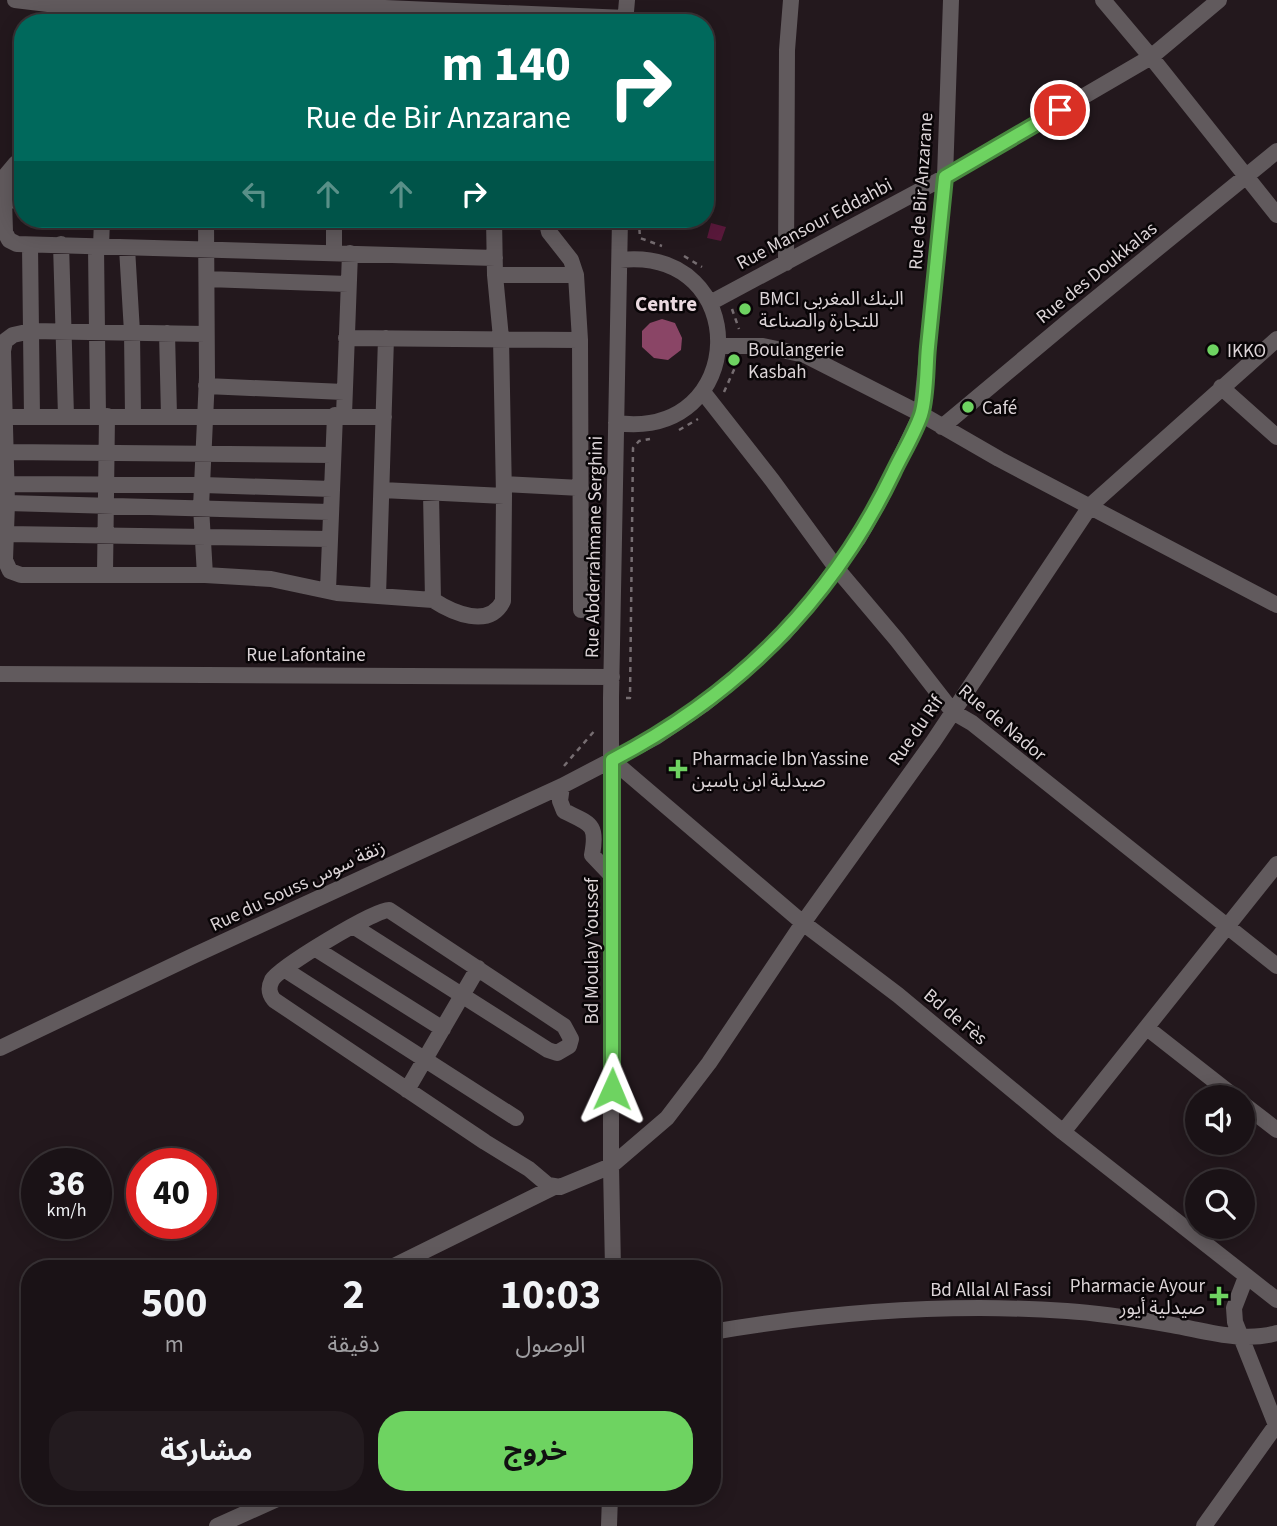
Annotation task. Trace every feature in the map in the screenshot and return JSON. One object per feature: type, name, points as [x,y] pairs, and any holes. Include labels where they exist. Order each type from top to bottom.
[{"type":"street","points":[[15,0],[73,7],[183,3],[575,14]]},
{"type":"street","points":[[548,0],[567,13]]},
{"type":"street","points":[[786,264],[791,0]]},
{"type":"street","name":"Rue de Bir Anzarane","points":[[612,760],[656,737],[703,705],[784,635],[858,539],[921,414],[945,177],[951,0]]},
{"type":"street","points":[[1103,0],[1277,215]]},
{"type":"street","name":"Rue Mansour Eddahbi","points":[[710,303],[945,177],[1151,57],[1219,0]]},
{"type":"street","points":[[337,6],[337,14]]},
{"type":"street","name":"Rue des Doukkalas","points":[[942,427],[1277,151]]},
{"type":"street","points":[[14,165],[8,172],[4,200],[7,237],[17,244],[495,258]]},
{"type":"street","points":[[4,200],[14,201]]},
{"type":"street","points":[[101,228],[98,332],[106,453],[105,574]]},
{"type":"street","points":[[205,575],[201,507],[206,386],[206,228]]},
{"type":"street","points":[[328,590],[333,455],[344,392],[348,284],[336,228]]},
{"type":"street","points":[[205,334],[31,331],[13,335],[3,344],[1,417],[6,484],[5,559],[8,569],[15,574],[205,575],[271,579],[328,590],[433,600],[461,615],[485,616],[499,608],[503,601],[504,588],[501,338],[495,275],[494,228]]},
{"type":"street","points":[[548,228],[571,260],[576,275],[580,340],[581,610]]},
{"type":"street","points":[[616,423],[620,228]]},
{"type":"street","points":[[61,244],[65,416]]},
{"type":"street","points":[[30,245],[32,417]]},
{"type":"street","points":[[127,248],[133,416]]},
{"type":"street","name":"Rue Abderrahmane Serghini","points":[[612,760],[616,423],[648,424],[664,420],[685,409],[703,392],[717,363],[720,346],[718,324],[710,303],[691,279],[672,267],[650,259],[620,260]]},
{"type":"street","points":[[495,275],[576,275]]},
{"type":"street","points":[[207,279],[348,284]]},
{"type":"street","points":[[167,333],[169,416]]},
{"type":"street","points":[[346,338],[580,340]]},
{"type":"street","points":[[378,596],[386,338]]},
{"type":"street","name":"Rue du Rif","points":[[406,1260],[554,1186],[559,1187],[611,1166],[667,1118],[709,1063],[803,923],[953,712],[1091,505],[1277,339]]},
{"type":"street","points":[[720,346],[763,346],[805,355],[921,414],[1044,483],[1091,505],[1277,605]]},
{"type":"street","points":[[206,386],[344,392]]},
{"type":"street","points":[[1221,387],[1277,437]]},
{"type":"street","name":"Rue de Nador","points":[[703,392],[837,569],[953,712],[972,723],[1277,966]]},
{"type":"street","points":[[1,417],[384,416]]},
{"type":"street","points":[[5,452],[333,455]]},
{"type":"street","points":[[6,484],[332,489]]},
{"type":"street","points":[[382,489],[431,493],[581,488]]},
{"type":"street","points":[[431,493],[433,600]]},
{"type":"street","points":[[6,503],[330,512]]},
{"type":"street","points":[[6,534],[329,539]]},
{"type":"street","name":"Rue Lafontaine","points":[[0,674],[612,677]]},
{"type":"street","name":"Rue du Souss زنقة سوس","points":[[0,1048],[207,949],[562,786],[612,760]]},
{"type":"street","name":"Bd Moulay Youssef","points":[[612,760],[613,1260]]},
{"type":"street","name":"Bd de Fès","points":[[612,760],[803,923],[898,995],[1063,1132],[1277,1300]]},
{"type":"street","points":[[562,786],[560,801],[564,810],[584,821],[593,830],[596,842],[592,855],[612,876]]},
{"type":"street","points":[[1063,1132],[1277,864]]},
{"type":"street","points":[[353,926],[548,1050],[557,1053],[569,1046],[571,1038],[564,1026],[389,910],[376,913],[353,926],[284,969],[271,982],[270,994],[274,1000],[548,1185],[554,1186]]},
{"type":"street","points":[[316,949],[443,1029]]},
{"type":"street","points":[[407,1090],[478,968]]},
{"type":"street","points":[[284,969],[516,1118]]},
{"type":"street","points":[[1147,1028],[1220,1085]]},
{"type":"street","points":[[1255,1113],[1277,1130]]},
{"type":"street","points":[[1204,1526],[1277,1424],[1239,1336],[1234,1308],[1246,1277]]},
{"type":"street","name":"Bd Allal Al Fassi","points":[[721,1331],[842,1314],[907,1310],[1025,1309],[1100,1314],[1239,1336],[1274,1336]]},
{"type":"street","points":[[218,1526],[264,1505]]},
{"type":"street","points":[[609,1526],[610,1505]]},
{"type":"path","points":[[639,228],[640,238],[672,251]]},
{"type":"path","points":[[683,255],[708,271]]},
{"type":"path","points":[[675,431],[686,428],[714,406],[735,369],[740,345],[738,324],[725,293]]},
{"type":"path","points":[[611,698],[630,698],[633,448],[639,441],[652,438]]},
{"type":"shaded area","points":[[662,319],[675,323],[682,338],[681,350],[668,360],[654,358],[642,347],[642,331],[650,323]]},
{"type":"building","points":[[714,224],[726,227],[721,241],[707,238]]},
{"type":"place","name":"BMCI البنك المغربي للتجارة والصناعة","points":[[745,309]]},
{"type":"place","name":"IKKO","points":[[1213,350]]},
{"type":"place","name":"Boulangerie Kasbah","points":[[734,360]]},
{"type":"place","name":"Café","points":[[968,407]]},
{"type":"place","name":"Pharmacie Ibn Yassine صيدلية ابن ياسين","points":[[678,769]]},
{"type":"place","name":"Pharmacie Ayour صيدلية أيور","points":[[1219,1296]]},
{"type":"district","name":"Centre","points":[[666,304]]},
{"type":"route","points":[[612,1089],[612,760],[656,737],[703,705],[743,672],[784,635],[858,539],[921,414],[945,177],[1060,110]]}]
